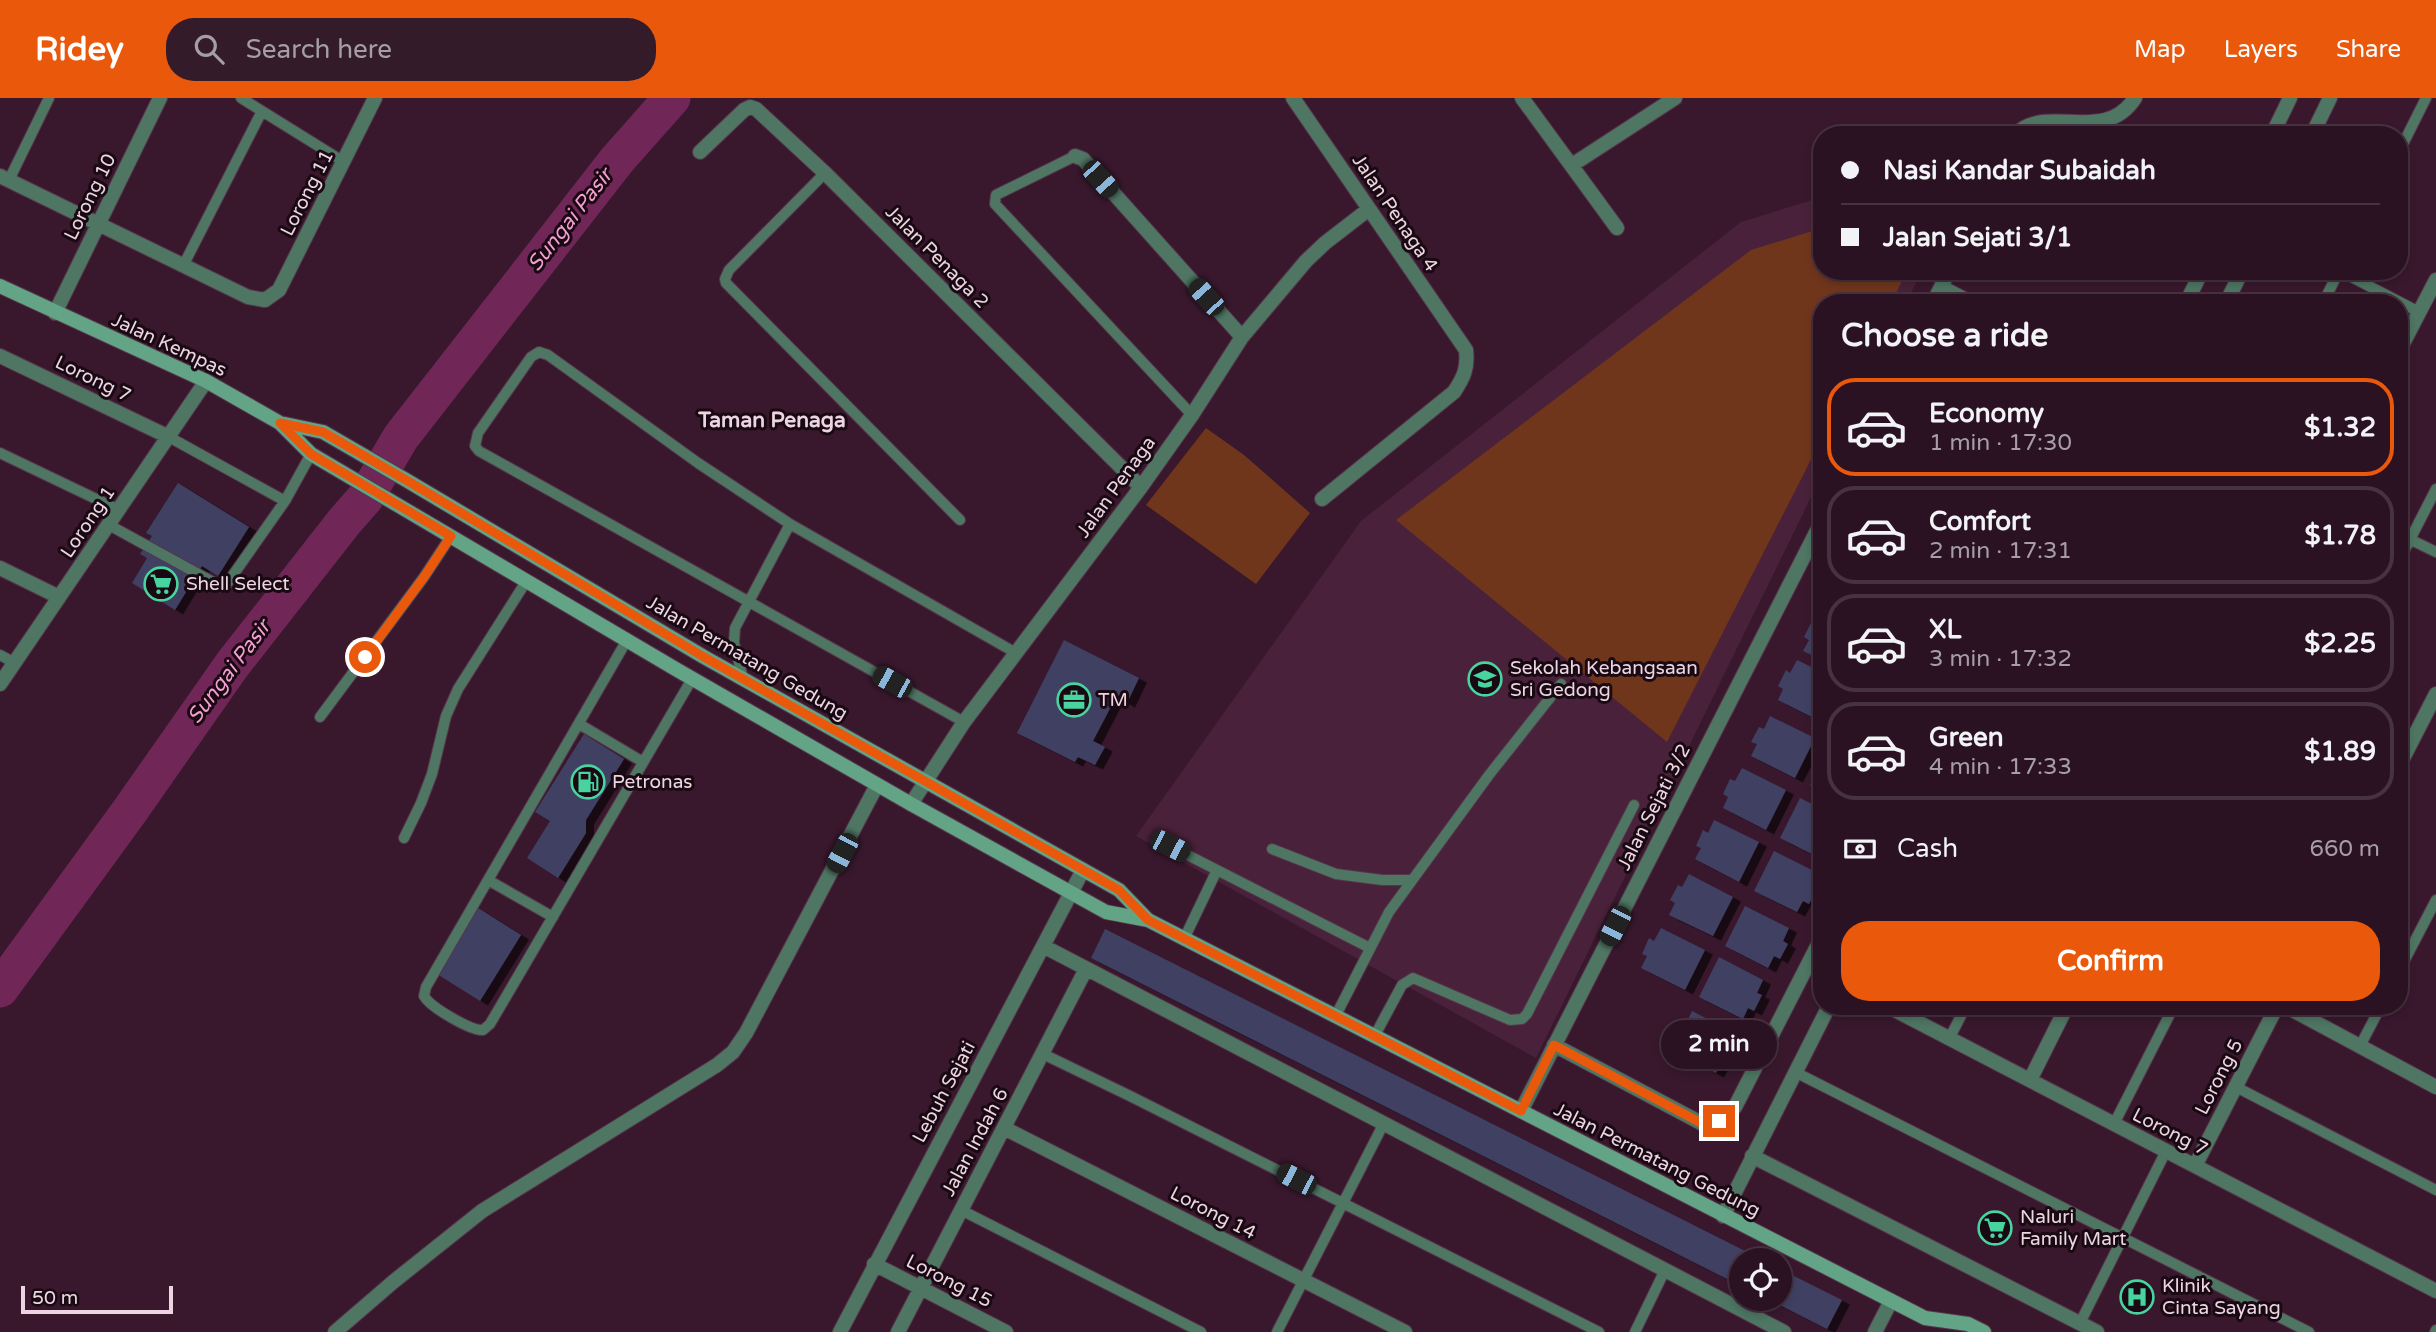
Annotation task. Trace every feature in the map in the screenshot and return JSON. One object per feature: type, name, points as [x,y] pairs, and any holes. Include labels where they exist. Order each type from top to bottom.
[{"type":"main road","name":"Jalan Kempas","points":[[0,286],[206,382],[280,423],[323,432]]},
{"type":"main road","name":"Jalan Permatang Gedung","points":[[280,423],[311,454],[877,785],[1106,912],[1148,920],[1925,1318],[1968,1324],[1984,1332]]},
{"type":"main road","name":"Jalan Permatang Gedung","points":[[323,432],[743,679],[1119,890],[1148,920]]},
{"type":"main road","name":"Jalan Permatang Gedung","points":[[1925,1318],[1937,1332]]},
{"type":"street","name":"Lorong 10","points":[[55,313],[160,98]]},
{"type":"street","name":"Lorong 11","points":[[183,265],[248,297],[265,299],[279,290],[375,98]]},
{"type":"street","name":"Jalan Penaga 4","points":[[1293,98],[1466,350],[1468,365],[1463,380],[1454,392],[1322,499]]},
{"type":"street","points":[[1522,98],[1617,228]]},
{"type":"street","points":[[1572,165],[1675,98]]},
{"type":"street","points":[[2028,126],[2106,121],[2127,111],[2135,98]]},
{"type":"street","points":[[2276,126],[2290,98]]},
{"type":"street","points":[[2316,126],[2330,98]]},
{"type":"street","name":"Jalan Penaga 2","points":[[700,152],[744,110],[750,107],[757,109],[1141,487]]},
{"type":"street","points":[[1076,156],[1083,159],[1242,337]]},
{"type":"street","points":[[4,178],[183,265]]},
{"type":"street","name":"Jalan Penaga","points":[[911,804],[964,722],[1141,487],[1242,337],[1306,261],[1369,209]]},
{"type":"street","points":[[1938,294],[1944,280]]},
{"type":"street","points":[[2408,333],[2436,280]]},
{"type":"street","points":[[1941,287],[1955,294]]},
{"type":"street","name":"Lorong 7","points":[[0,356],[169,437]]},
{"type":"street","name":"Lorong 1","points":[[0,684],[206,382]]},
{"type":"street","name":"Jalan Sejati 3/2","points":[[1521,1111],[1813,539]]},
{"type":"street","points":[[0,568],[60,597]]},
{"type":"street","points":[[2408,749],[2436,696]]},
{"type":"street","points":[[335,1332],[482,1211],[717,1065],[733,1052],[746,1033],[877,785]]},
{"type":"street","name":"Lebuh Sejati","points":[[840,1332],[1083,870]]},
{"type":"street","points":[[1043,946],[1784,1332]]},
{"type":"street","points":[[1554,1045],[1703,1124],[1719,1121],[1735,1107],[1813,955]]},
{"type":"street","name":"Jalan Indah 6","points":[[898,1332],[1086,969]]},
{"type":"street","points":[[1723,1216],[1824,1015]]},
{"type":"street","name":"Lorong 7","points":[[1904,1015],[2436,1291]]},
{"type":"street","points":[[2030,1080],[2062,1015]]},
{"type":"street","name":"Lorong 5","points":[[2195,1166],[2272,1015]]},
{"type":"street","points":[[2302,1015],[2436,1087]]},
{"type":"street","name":"Lorong 14","points":[[1004,1128],[1405,1332]]},
{"type":"street","points":[[1752,1156],[2078,1328],[2097,1332]]},
{"type":"street","name":"Lorong 15","points":[[874,1264],[996,1330]]},
{"type":"street","points":[[1875,1332],[1891,1301]]},
{"type":"lane","points":[[4,178],[49,98]]},
{"type":"lane","points":[[241,98],[344,162]]},
{"type":"lane","points":[[2408,134],[2426,98]]},
{"type":"lane","points":[[183,265],[261,111]]},
{"type":"lane","points":[[1076,156],[996,195],[995,204],[1192,415]]},
{"type":"lane","points":[[825,173],[729,270],[726,283],[960,520]]},
{"type":"lane","points":[[2357,280],[2384,294]]},
{"type":"lane","points":[[2408,306],[2419,312]]},
{"type":"lane","points":[[964,722],[483,454],[475,446],[478,433],[531,357],[539,352],[548,355],[708,471],[790,524],[1016,653]]},
{"type":"lane","points":[[169,437],[285,501]]},
{"type":"lane","points":[[0,453],[119,510]]},
{"type":"lane","points":[[109,525],[222,587],[285,501],[311,454]]},
{"type":"lane","points":[[2408,544],[2436,489]]},
{"type":"lane","points":[[743,679],[734,643],[735,628],[790,524]]},
{"type":"lane","points":[[320,717],[424,577],[451,536]]},
{"type":"lane","points":[[2410,540],[2436,552]]},
{"type":"lane","points":[[404,838],[432,774],[446,716],[458,689],[527,580]]},
{"type":"lane","points":[[627,640],[424,991],[426,1001],[430,1004],[478,1031],[488,1028],[692,678]]},
{"type":"lane","points":[[0,655],[15,663]]},
{"type":"lane","points":[[1335,1017],[1389,912],[1489,775],[1561,684]]},
{"type":"lane","points":[[579,724],[643,762]]},
{"type":"lane","points":[[1374,1037],[1402,985],[1413,978],[1510,1020],[1522,1019],[1528,1014],[1633,805]]},
{"type":"lane","points":[[1170,846],[1370,948]]},
{"type":"lane","points":[[1272,849],[1336,873],[1382,880],[1412,880]]},
{"type":"lane","points":[[1184,939],[1217,870]]},
{"type":"lane","points":[[488,880],[553,917]]},
{"type":"lane","points":[[2408,954],[2436,900]]},
{"type":"lane","points":[[1949,1039],[1961,1015]]},
{"type":"lane","points":[[2114,1124],[2169,1015]]},
{"type":"lane","points":[[2360,1046],[2376,1015]]},
{"type":"lane","points":[[1043,1054],[1599,1332]]},
{"type":"lane","points":[[1795,1072],[2309,1332]]},
{"type":"lane","points":[[2236,1087],[2436,1190]]},
{"type":"lane","points":[[1277,1332],[1384,1123]]},
{"type":"lane","points":[[2078,1328],[2166,1151]]},
{"type":"lane","points":[[961,1210],[1202,1332]]},
{"type":"lane","points":[[1635,1332],[1665,1270]]},
{"type":"shaded area","name":"Sekolah Kebangsaan Sri Gedong","points":[[1813,200],[1813,280],[1918,280],[1910,294],[1813,294],[1813,493],[1536,1058],[1136,836],[1361,521],[1741,222]]},
{"type":"shaded area","points":[[1813,231],[1813,280],[1902,280],[1896,294],[1813,294],[1813,456],[1667,742],[1396,520],[1751,250]]},
{"type":"shaded area","points":[[1206,428],[1244,455],[1310,513],[1256,584],[1146,505]]},
{"type":"building","points":[[178,483],[249,527],[218,576],[202,566],[175,610],[132,583],[147,558],[140,554],[152,536],[146,533]]},
{"type":"building","points":[[1812,621],[1813,656],[1803,651],[1809,640],[1804,637]]},
{"type":"building","name":"TM","points":[[1064,640],[1139,678],[1127,703],[1116,697],[1093,741],[1105,747],[1095,765],[1078,757],[1075,762],[1017,733]]},
{"type":"building","points":[[1797,660],[1813,668],[1813,718],[1778,700],[1783,689],[1778,686],[1786,670],[1790,673]]},
{"type":"building","points":[[1770,716],[1813,737],[1795,778],[1751,756],[1757,744],[1751,742],[1759,727],[1764,729]]},
{"type":"building","points":[[584,734],[624,759],[586,820],[586,833],[558,878],[527,858],[550,821],[535,812]]},
{"type":"building","points":[[1742,768],[1786,790],[1766,830],[1723,808],[1728,797],[1723,794],[1730,779],[1735,781]]},
{"type":"building","points":[[1800,798],[1813,804],[1813,854],[1780,838]]},
{"type":"building","points":[[1714,820],[1759,842],[1739,882],[1695,859],[1701,848],[1696,846],[1703,830],[1708,833]]},
{"type":"building","points":[[1774,851],[1813,870],[1813,896],[1809,904],[1803,901],[1797,912],[1754,891]]},
{"type":"building","points":[[1689,874],[1733,897],[1713,936],[1669,915],[1675,903],[1670,900],[1678,885],[1682,887]]},
{"type":"building","points":[[1745,906],[1789,928],[1783,941],[1788,944],[1780,959],[1774,956],[1768,968],[1725,946]]},
{"type":"building","points":[[478,908],[521,935],[480,1001],[437,974]]},
{"type":"building","points":[[1661,928],[1705,950],[1685,990],[1641,968],[1647,956],[1642,954],[1649,938],[1654,941]]},
{"type":"building","points":[[1105,929],[1739,1248],[1729,1248],[1729,1280],[1091,958]]},
{"type":"building","points":[[1719,957],[1763,980],[1757,993],[1762,995],[1754,1011],[1748,1008],[1743,1019],[1699,997]]},
{"type":"building","points":[[1692,1011],[1737,1034],[1730,1047],[1735,1049],[1727,1065],[1722,1062],[1716,1073],[1673,1051]]},
{"type":"building","points":[[1792,1275],[1842,1300],[1827,1329],[1792,1311]]},
{"type":"waterway","name":"Sungai Pasir","points":[[0,989],[232,665],[365,498],[401,437],[617,160],[672,98]]},
{"type":"place","name":"Shell Select","points":[[161,584]]},
{"type":"place","name":"Sekolah Kebangsaan Sri Gedong","points":[[1485,679]]},
{"type":"place","name":"TM","points":[[1074,700]]},
{"type":"place","name":"Petronas","points":[[588,782]]},
{"type":"place","name":"Naluri Family Mart","points":[[1995,1228]]},
{"type":"place","name":"Klinik Cinta Sayang","points":[[2137,1297]]},
{"type":"district","name":"Taman Penaga","points":[[772,420]]},
{"type":"route","points":[[365,657],[451,536],[311,454],[280,423],[323,432],[704,657],[1119,890],[1148,920],[1521,1111],[1554,1045],[1703,1124],[1719,1121]]}]
